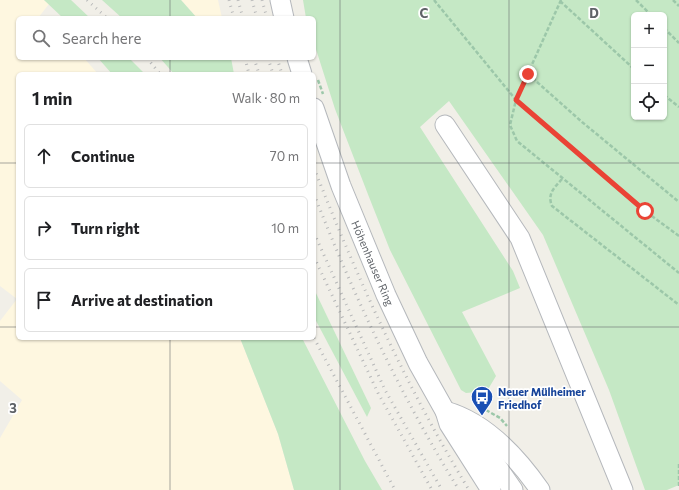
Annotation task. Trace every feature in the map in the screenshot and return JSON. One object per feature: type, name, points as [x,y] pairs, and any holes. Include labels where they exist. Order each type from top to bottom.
[{"type":"street","points":[[280,0],[284,16]]},
{"type":"street","points":[[298,60],[307,72]]},
{"type":"street","name":"Höhenhauser Ring","points":[[319,103],[340,186],[386,295],[418,364],[445,411],[449,424],[491,490]]},
{"type":"street","points":[[445,125],[520,238],[623,490]]},
{"type":"street","points":[[445,411],[460,415],[481,429],[515,456],[540,490]]},
{"type":"street","name":"Höhenhauser Ring","points":[[445,411],[479,444],[513,490]]},
{"type":"path","points":[[434,0],[516,100],[645,211],[679,236]]},
{"type":"path","points":[[631,66],[561,0],[516,100],[510,125],[517,141],[679,273]]},
{"type":"path","points":[[636,0],[648,12]]},
{"type":"path","points":[[673,0],[679,6]]},
{"type":"path","points":[[667,31],[679,43]]},
{"type":"path","points":[[528,74],[582,122],[679,202]]},
{"type":"path","points":[[667,97],[679,107]]},
{"type":"path","points":[[562,179],[551,192],[549,199],[552,206],[679,305]]},
{"type":"path","points":[[481,409],[500,418],[508,427]]},
{"type":"path","points":[[679,464],[679,487]]},
{"type":"shaded area","points":[[0,0],[44,0],[49,4],[40,16],[16,16],[16,60],[86,60],[96,72],[16,72],[16,298],[0,286]]},
{"type":"shaded area","points":[[181,0],[218,0],[222,16],[195,16]]},
{"type":"shaded area","points":[[16,300],[16,340],[241,340],[278,434],[294,490],[0,490],[0,438],[22,400],[0,381],[0,321]]},
{"type":"green space","points":[[44,0],[71,0],[88,16],[61,16]]},
{"type":"green space","points":[[102,0],[181,0],[195,16],[120,16]]},
{"type":"green space","points":[[303,0],[679,0],[679,485],[667,490],[645,490],[609,390],[543,235],[449,101],[420,127],[513,271],[520,288],[462,312],[496,376],[487,391],[466,393],[461,390],[390,250],[335,109],[316,49],[316,16],[306,16]]},
{"type":"green space","points":[[100,60],[131,60],[143,72],[110,72]]},
{"type":"green space","points":[[162,60],[231,60],[234,72],[172,72]]},
{"type":"green space","points":[[316,293],[371,408],[367,417],[316,321]]},
{"type":"green space","points":[[241,340],[303,340],[365,461],[382,490],[294,490],[278,434]]},
{"type":"railway","points":[[87,0],[105,16]]},
{"type":"railway","points":[[229,0],[233,16]]},
{"type":"railway","points":[[238,0],[242,16]]},
{"type":"railway","points":[[252,0],[256,16]]},
{"type":"railway","points":[[262,0],[266,16]]},
{"type":"railway","points":[[149,60],[158,72]]},
{"type":"railway","points":[[246,60],[248,72]]},
{"type":"railway","points":[[255,60],[258,72]]},
{"type":"railway","points":[[269,60],[272,72]]},
{"type":"railway","points":[[278,60],[281,72]]},
{"type":"railway","points":[[316,173],[366,292],[404,373],[469,490]]},
{"type":"railway","points":[[316,199],[362,308],[398,382],[459,490]]},
{"type":"railway","points":[[316,237],[385,390],[442,490]]},
{"type":"railway","points":[[316,261],[378,393],[432,490]]},
{"type":"railway","points":[[315,340],[395,490]]},
{"type":"place","name":"Neuer Mülheimer Friedhof","points":[[482,416]]},
{"type":"route","points":[[528,74],[516,100],[645,211]]}]
